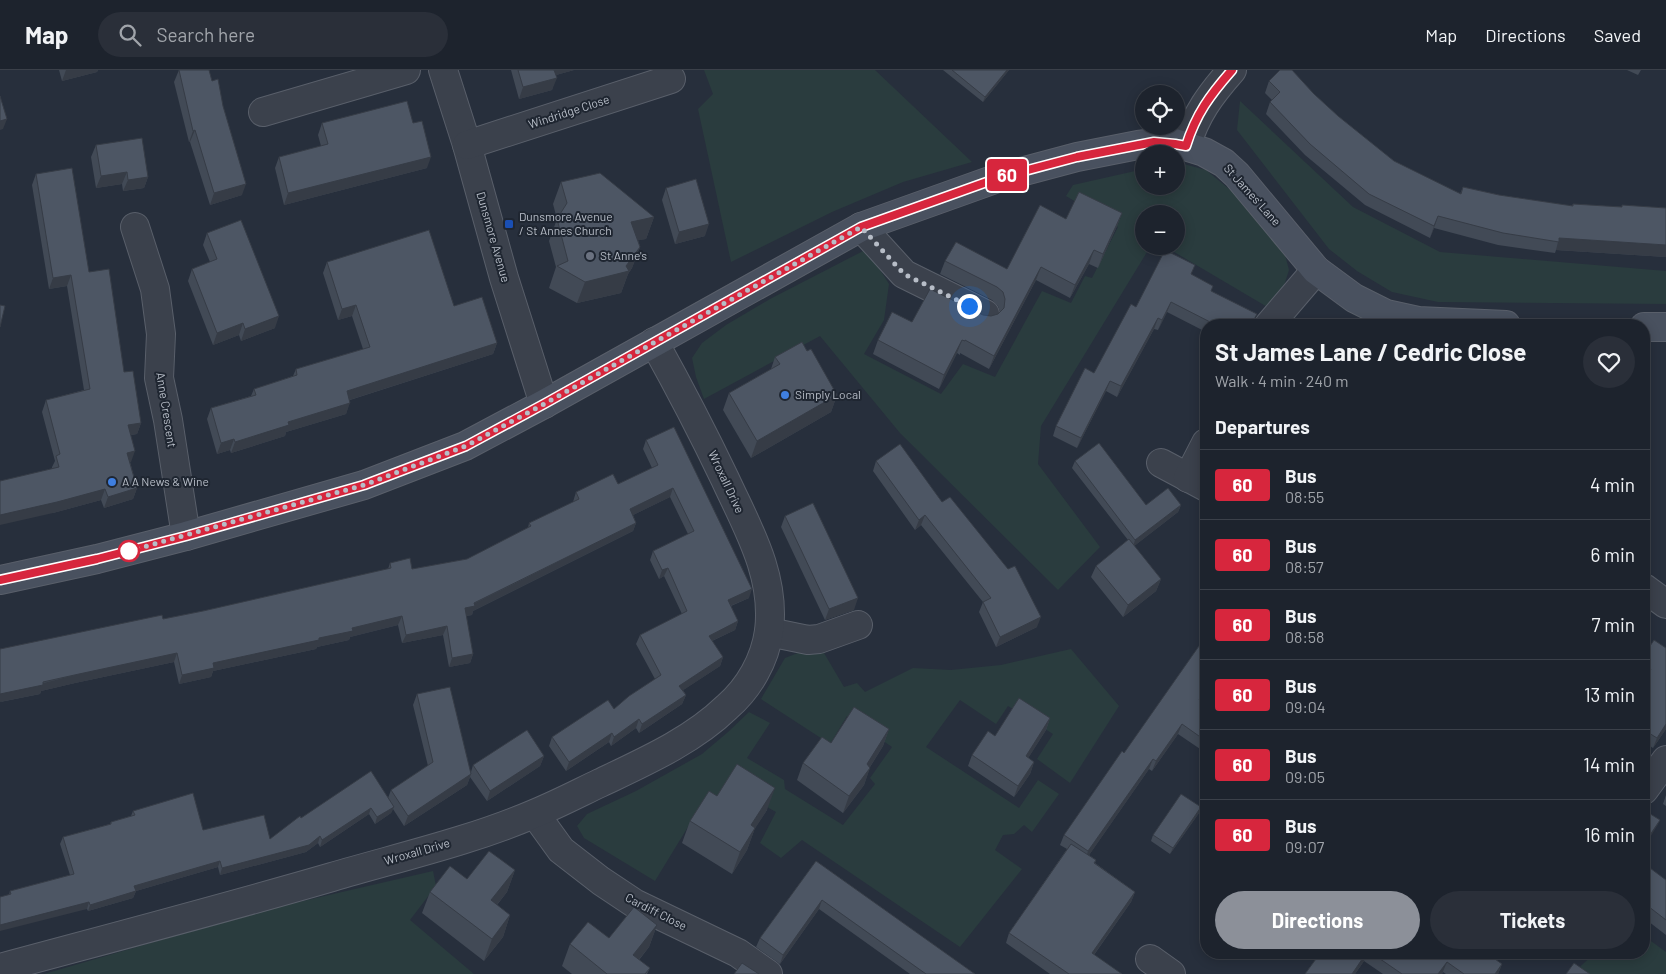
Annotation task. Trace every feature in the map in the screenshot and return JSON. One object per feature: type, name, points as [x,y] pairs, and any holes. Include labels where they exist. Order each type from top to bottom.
[{"type":"street","points":[[263,112],[406,70]]},
{"type":"street","name":"Dunsmore Avenue","points":[[443,70],[467,145],[504,278],[544,404]]},
{"type":"street","points":[[1186,146],[1209,96],[1232,70]]},
{"type":"street","name":"Windridge Close","points":[[467,145],[671,79]]},
{"type":"street","name":"St James' Lane","points":[[0,580],[97,559],[186,536],[364,485],[466,446],[861,227],[998,178],[1068,160],[1154,142],[1186,146],[1204,152],[1224,163],[1316,270],[1354,298],[1386,314],[1409,319]]},
{"type":"street","name":"Anne Crescent","points":[[135,227],[155,289],[161,334],[159,378],[168,420],[186,536]]},
{"type":"street","points":[[861,227],[904,274],[985,314]]},
{"type":"street","points":[[1274,319],[1316,270]]},
{"type":"street","points":[[1650,326],[1666,327]]},
{"type":"street","name":"Wroxall Drive","points":[[0,968],[273,894],[467,838],[535,814],[677,744],[699,731],[729,706],[752,678],[760,662],[769,632],[768,589],[758,550],[698,422],[654,342]]},
{"type":"street","points":[[1161,463],[1197,482],[1200,469]]},
{"type":"street","points":[[769,632],[814,639],[858,625]]},
{"type":"street","name":"Cardiff Close","points":[[535,814],[562,850],[601,881],[634,903],[726,946],[768,974]]},
{"type":"shaded area","points":[[704,70],[875,70],[972,162],[903,182],[832,212],[731,262],[698,109],[713,94]]},
{"type":"shaded area","points":[[1240,101],[1353,207],[1440,252],[1666,271],[1666,304],[1438,302],[1392,292],[1357,271],[1329,249],[1237,130]]},
{"type":"shaded area","points":[[1185,164],[1206,170],[1240,198],[1259,224],[1284,251],[1289,270],[1283,289],[1269,308],[1179,255],[1185,255],[1185,205],[1135,205],[1135,255],[1145,255],[1041,426],[1038,464],[1100,547],[1058,590],[900,433],[820,336],[704,399],[692,358],[702,343],[726,325],[770,299],[867,249],[889,284],[884,320],[864,354],[941,394],[963,364],[995,377],[1042,291],[1071,303],[1085,276],[1092,278],[1118,227],[1066,196],[1073,185],[1135,171],[1135,195],[1185,195]]},
{"type":"shaded area","points":[[808,649],[824,653],[844,687],[857,683],[865,692],[913,668],[951,670],[1001,665],[1071,649],[1119,706],[1070,783],[1037,759],[1053,734],[1008,706],[996,724],[960,700],[926,747],[1019,808],[1038,780],[1059,794],[1032,832],[1024,825],[1014,834],[1003,835],[995,850],[1022,869],[960,947],[802,840],[781,858],[760,843],[776,812],[728,785],[705,817],[697,812],[655,881],[584,838],[577,826],[587,814],[636,791],[702,754],[749,712],[770,723],[747,758],[784,780],[785,789],[843,825],[875,784],[870,778],[892,747],[847,716],[830,744],[761,699],[785,658]]},
{"type":"shaded area","points":[[433,871],[436,886],[410,920],[474,974],[44,974],[264,910]]},
{"type":"shaded area","points":[[1650,940],[1666,952],[1666,974],[1572,974],[1588,959],[1650,959]]},
{"type":"building","points":[[179,70],[209,70],[212,81],[218,79],[223,106],[246,184],[214,193],[195,130],[193,131]]},
{"type":"building","points":[[518,70],[554,70],[557,78],[523,87]]},
{"type":"building","points":[[952,70],[1007,70],[985,97]]},
{"type":"building","points":[[1280,70],[1292,70],[1338,116],[1394,161],[1461,194],[1463,187],[1499,195],[1573,206],[1573,204],[1622,207],[1622,205],[1666,208],[1666,245],[1559,238],[1559,242],[1503,233],[1438,216],[1434,226],[1369,194],[1310,144],[1270,102],[1280,92],[1269,81]]},
{"type":"building","points":[[0,96],[7,119],[0,121]]},
{"type":"building","points":[[407,101],[413,123],[422,121],[431,157],[288,193],[279,157],[328,144],[322,123]]},
{"type":"building","points":[[142,138],[148,177],[128,180],[127,172],[101,176],[96,145]]},
{"type":"building","points":[[72,168],[89,272],[109,269],[124,372],[133,371],[141,423],[128,425],[135,451],[127,453],[137,488],[108,497],[105,489],[0,515],[0,481],[59,467],[56,456],[60,454],[46,400],[90,389],[71,275],[53,278],[36,174]]},
{"type":"building","name":"St Anne's","points":[[600,173],[654,217],[631,222],[640,247],[626,266],[629,271],[585,282],[557,266],[568,261],[557,219],[567,203],[561,182]]},
{"type":"building","points":[[696,179],[709,224],[679,232],[666,188]]},
{"type":"building","points":[[1079,192],[1122,213],[1103,254],[1094,250],[1075,285],[1041,267],[994,356],[962,340],[944,375],[878,340],[892,312],[912,322],[930,289],[983,315],[991,316],[998,314],[1004,308],[1005,299],[1003,292],[997,287],[945,261],[956,242],[1007,269],[1040,205],[1066,219]]},
{"type":"building","points":[[241,220],[279,316],[245,329],[243,323],[217,333],[192,269],[217,259],[207,233]]},
{"type":"building","points":[[429,230],[454,306],[482,297],[497,343],[347,391],[350,403],[288,422],[289,425],[235,442],[234,439],[221,443],[211,408],[256,395],[254,389],[297,375],[296,369],[370,347],[356,305],[342,309],[327,262]]},
{"type":"building","points":[[1162,255],[1175,255],[1195,265],[1191,274],[1213,286],[1211,291],[1257,314],[1254,319],[1204,319],[1171,302],[1162,320],[1158,318],[1121,386],[1110,381],[1081,438],[1056,426],[1085,368],[1094,373],[1131,304],[1136,307]]},
{"type":"building","points":[[0,305],[5,306],[0,327]]},
{"type":"building","name":"Simply Local","points":[[802,342],[807,351],[811,349],[837,395],[757,441],[729,393],[780,364],[775,357]]},
{"type":"building","points":[[674,427],[752,589],[728,600],[738,621],[709,636],[723,657],[679,686],[686,695],[642,724],[639,719],[614,737],[612,733],[569,762],[552,737],[608,700],[614,709],[629,696],[661,675],[640,635],[687,611],[668,568],[662,570],[653,551],[694,531],[673,488],[630,509],[636,523],[474,603],[475,606],[465,608],[473,654],[452,658],[447,626],[406,635],[402,616],[352,628],[353,631],[319,638],[319,640],[213,663],[214,668],[182,675],[177,653],[43,682],[43,685],[0,694],[0,649],[162,615],[163,619],[203,611],[391,568],[390,563],[410,558],[412,569],[467,559],[531,526],[529,523],[579,499],[576,492],[613,474],[618,484],[658,465],[646,440]]},
{"type":"building","points":[[1099,443],[1146,505],[1168,488],[1181,505],[1135,540],[1075,461]]},
{"type":"building","points":[[900,444],[942,502],[950,497],[1008,569],[1015,566],[1041,617],[1000,637],[983,602],[991,598],[925,515],[919,520],[876,461]]},
{"type":"building","points":[[813,503],[858,598],[829,609],[785,516]]},
{"type":"building","points":[[1129,539],[1161,579],[1128,605],[1096,566]]},
{"type":"building","points":[[1654,640],[1666,648],[1666,724],[1657,738],[1650,734],[1650,646]]},
{"type":"building","points":[[1200,645],[1200,737],[1182,724],[1156,761],[1153,759],[1088,851],[1064,835],[1122,751],[1124,753]]},
{"type":"building","points":[[450,687],[471,774],[408,816],[391,790],[433,762],[417,694]]},
{"type":"building","points":[[1019,698],[1050,718],[1026,756],[1034,762],[1018,786],[972,755],[988,731],[995,736]]},
{"type":"building","points":[[854,707],[889,729],[867,764],[870,768],[849,796],[803,763],[822,737],[831,743]]},
{"type":"building","points":[[527,730],[544,756],[490,791],[473,765]]},
{"type":"building","points":[[737,764],[775,788],[751,825],[755,828],[740,852],[690,821],[709,791],[717,796]]},
{"type":"building","points":[[371,771],[394,807],[377,817],[371,808],[322,840],[320,836],[309,845],[222,868],[220,861],[134,886],[136,891],[90,905],[89,902],[0,925],[0,897],[11,894],[10,891],[74,874],[63,837],[111,824],[111,822],[135,815],[133,811],[193,793],[203,830],[264,815],[270,839],[300,816],[301,818]]},
{"type":"building","points":[[1181,794],[1200,806],[1173,848],[1153,835]]},
{"type":"building","points":[[1650,814],[1660,820],[1650,835]]},
{"type":"building","points":[[1071,844],[1096,860],[1094,863],[1135,892],[1092,953],[1122,974],[1069,974],[1009,933]]},
{"type":"building","points":[[489,851],[515,870],[491,900],[510,915],[492,939],[430,892],[450,866],[467,879]]},
{"type":"building","points":[[816,861],[975,974],[926,974],[822,900],[783,955],[760,938]]},
{"type":"building","points":[[1650,868],[1666,880],[1666,920],[1650,908]]},
{"type":"building","points":[[634,907],[657,925],[633,955],[650,968],[645,974],[607,974],[570,944],[588,922],[609,938]]},
{"type":"building","points":[[1316,959],[1362,959],[1352,974],[1305,974]]},
{"type":"building","points":[[1380,959],[1495,959],[1502,964],[1495,974],[1464,974],[1447,962],[1438,974],[1402,974]]},
{"type":"building","points":[[742,963],[759,974],[734,974]]},
{"type":"building","points":[[1574,963],[1590,974],[1566,974]]},
{"type":"bus line","name":"60","points":[[0,580],[97,559],[186,536],[364,485],[466,446],[861,227],[998,178],[1077,157],[1154,142],[1186,146],[1190,133],[1209,96],[1232,70]]},
{"type":"place","name":"Dunsmore Avenue / St Annes Church","points":[[509,224]]},
{"type":"place","name":"St Anne's","points":[[590,256]]},
{"type":"place","name":"Simply Local","points":[[785,395]]},
{"type":"place","name":"A A News & Wine","points":[[112,482]]},
{"type":"route","points":[[129,551],[364,485],[466,446],[861,227],[904,274],[969,306]]}]
